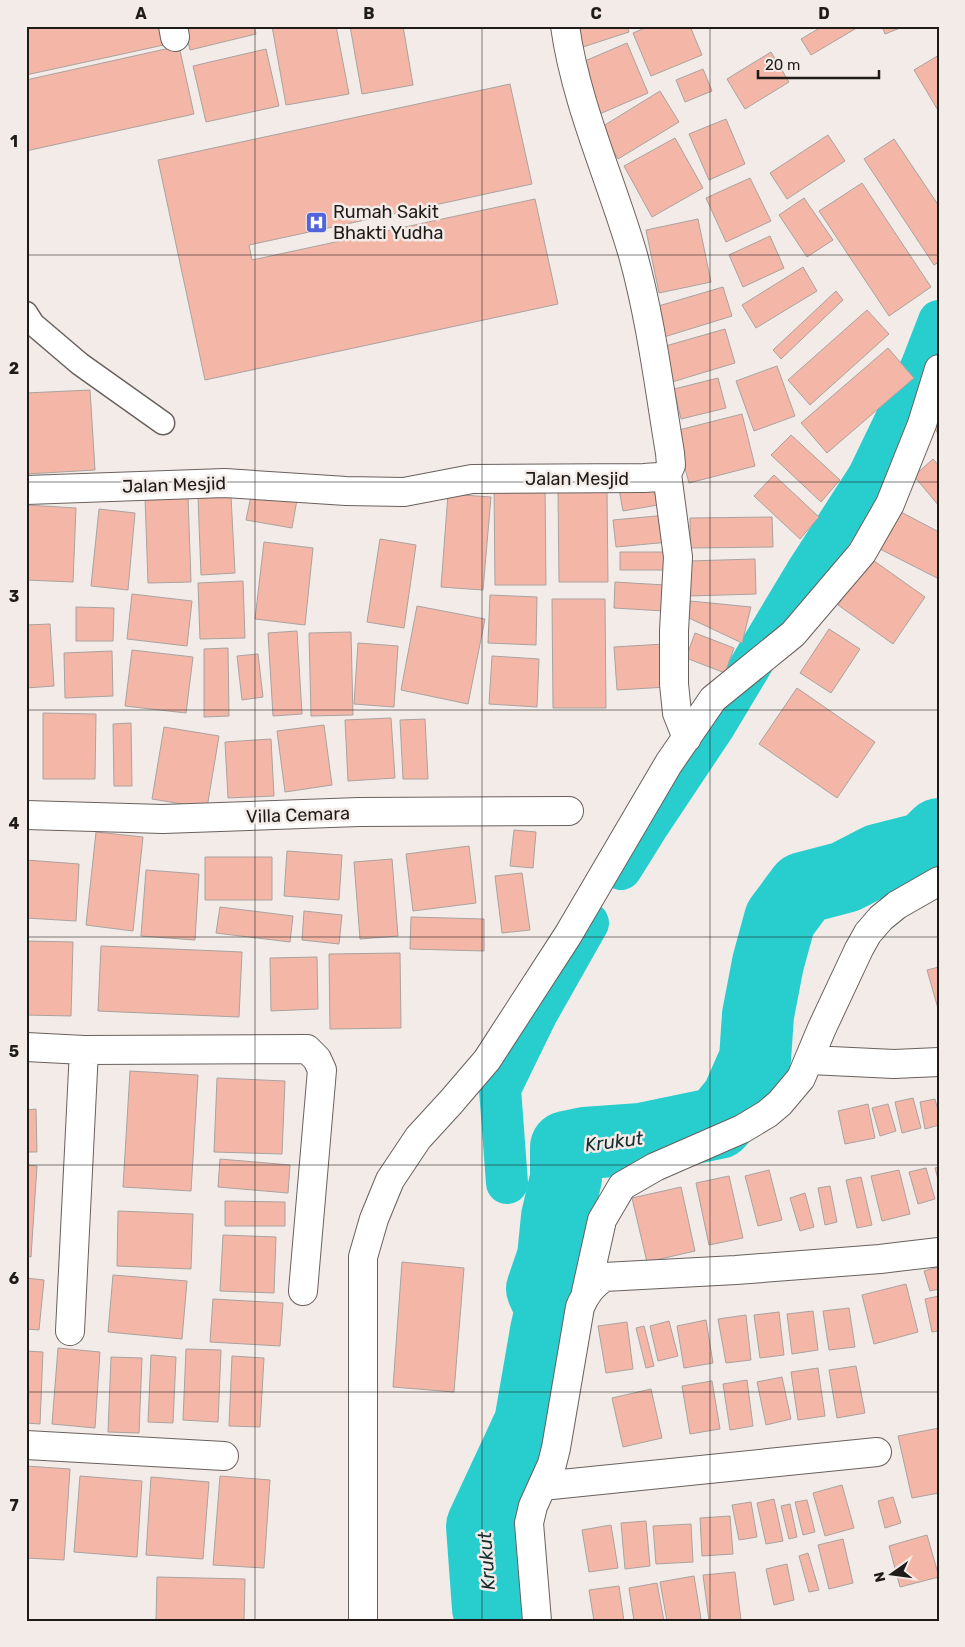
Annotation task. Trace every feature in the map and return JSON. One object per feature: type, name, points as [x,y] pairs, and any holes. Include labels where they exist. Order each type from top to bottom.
[{"type":"street","points":[[565,26],[576,81],[620,213],[642,288],[670,453],[671,465],[667,474],[678,556],[674,631],[674,684],[677,713],[687,738]]},
{"type":"street","points":[[363,1621],[363,1257],[374,1218],[390,1180],[418,1138],[487,1060],[530,996],[669,763],[713,699],[793,634],[862,553],[890,504],[922,424],[939,370]]},
{"type":"street","name":"Jalan Mesjid","points":[[26,490],[225,483],[346,491],[404,492],[472,479],[644,478],[659,477],[667,474]]},
{"type":"street","name":"Villa Cemara","points":[[26,815],[163,819],[359,812],[570,811]]},
{"type":"street","points":[[537,1621],[529,1523],[533,1506],[552,1464],[556,1448],[580,1307],[586,1292],[602,1220],[622,1186],[655,1167],[735,1132],[767,1114],[793,1090],[810,1060],[825,1021],[868,933],[881,918],[897,905],[939,882]]},
{"type":"street","points":[[26,1046],[84,1050],[307,1049],[316,1059],[322,1070],[303,1291]]},
{"type":"street","points":[[70,1331],[84,1050]]},
{"type":"street","points":[[810,1060],[894,1064],[939,1062]]},
{"type":"street","points":[[586,1292],[604,1277],[765,1268],[880,1259],[939,1252]]},
{"type":"street","points":[[26,1445],[224,1456]]},
{"type":"street","points":[[542,1486],[876,1452]]},
{"type":"lane","points":[[26,313],[33,324],[80,364],[163,423]]},
{"type":"building","points":[[26,26],[169,26],[173,43],[26,75]]},
{"type":"building","points":[[184,26],[254,26],[256,34],[190,50]]},
{"type":"building","points":[[272,26],[336,26],[349,94],[286,105]]},
{"type":"building","points":[[350,26],[403,26],[413,85],[362,94]]},
{"type":"building","points":[[576,26],[627,26],[629,32],[583,47]]},
{"type":"building","points":[[650,26],[690,26],[702,55],[651,76],[633,33]]},
{"type":"building","points":[[823,26],[860,26],[811,55],[801,39]]},
{"type":"building","points":[[882,26],[905,26],[885,34]]},
{"type":"building","points":[[627,43],[648,93],[595,116],[573,66]]},
{"type":"building","points":[[179,46],[194,114],[26,151],[26,80]]},
{"type":"building","points":[[266,49],[279,106],[206,122],[193,66]]},
{"type":"building","points":[[771,52],[789,82],[745,109],[727,79]]},
{"type":"building","points":[[939,55],[939,112],[914,70]]},
{"type":"building","points":[[703,69],[712,91],[685,102],[676,80]]},
{"type":"building","points":[[510,84],[532,184],[249,245],[252,260],[535,199],[558,304],[205,380],[158,160]]},
{"type":"building","points":[[660,91],[679,122],[618,159],[600,128]]},
{"type":"building","points":[[726,119],[745,164],[709,180],[689,134]]},
{"type":"building","points":[[828,135],[845,161],[787,199],[770,173]]},
{"type":"building","points":[[675,138],[703,188],[652,217],[624,166]]},
{"type":"building","points":[[894,139],[939,206],[939,262],[934,265],[864,159]]},
{"type":"building","points":[[750,178],[771,221],[726,242],[706,198]]},
{"type":"building","points":[[862,183],[931,287],[889,316],[819,211]]},
{"type":"building","points":[[804,198],[833,240],[807,257],[779,215]]},
{"type":"building","points":[[698,219],[711,282],[659,293],[646,230]]},
{"type":"building","points":[[770,236],[784,268],[743,287],[729,255]]},
{"type":"building","points":[[803,267],[817,291],[756,328],[742,305]]},
{"type":"building","points":[[723,287],[732,316],[664,337],[655,307]]},
{"type":"building","points":[[836,291],[843,300],[781,359],[773,350]]},
{"type":"building","points":[[867,310],[889,334],[810,405],[788,380]]},
{"type":"building","points":[[725,329],[735,363],[672,382],[662,347]]},
{"type":"building","points":[[888,348],[914,378],[827,453],[801,423]]},
{"type":"building","points":[[777,366],[795,416],[754,431],[736,381]]},
{"type":"building","points":[[718,378],[726,408],[681,419],[674,389]]},
{"type":"building","points":[[90,390],[95,470],[26,474],[26,393]]},
{"type":"building","points":[[742,414],[755,466],[689,483],[675,431]]},
{"type":"building","points":[[939,420],[939,435],[932,425]]},
{"type":"building","points":[[791,435],[840,480],[821,502],[771,455]]},
{"type":"building","points":[[933,459],[939,466],[939,506],[914,476]]},
{"type":"building","points":[[774,475],[819,517],[800,539],[754,496]]},
{"type":"building","points":[[655,483],[658,505],[623,511],[619,489]]},
{"type":"building","points":[[494,484],[545,484],[546,585],[495,585]]},
{"type":"building","points":[[253,486],[298,494],[292,528],[246,520]]},
{"type":"building","points":[[607,490],[608,582],[559,582],[558,491]]},
{"type":"building","points":[[448,494],[491,497],[483,590],[441,587]]},
{"type":"building","points":[[188,496],[191,582],[148,583],[145,497]]},
{"type":"building","points":[[231,496],[235,573],[201,575],[198,497]]},
{"type":"building","points":[[26,505],[76,508],[73,582],[26,580]]},
{"type":"building","points":[[99,509],[135,513],[128,590],[91,586]]},
{"type":"building","points":[[899,511],[939,532],[939,579],[880,549]]},
{"type":"building","points":[[667,515],[669,542],[616,547],[613,520]]},
{"type":"building","points":[[772,517],[773,547],[690,548],[690,518]]},
{"type":"building","points":[[380,539],[416,545],[404,628],[367,622]]},
{"type":"building","points":[[264,542],[313,548],[305,625],[255,619]]},
{"type":"building","points":[[620,552],[666,552],[666,570],[620,570]]},
{"type":"building","points":[[870,558],[925,597],[893,644],[838,605]]},
{"type":"building","points":[[755,559],[756,594],[689,596],[688,561]]},
{"type":"building","points":[[243,581],[245,638],[200,639],[198,583]]},
{"type":"building","points":[[615,582],[665,585],[664,611],[614,608]]},
{"type":"building","points":[[132,594],[192,601],[187,646],[127,639]]},
{"type":"building","points":[[490,595],[537,597],[536,645],[488,643]]},
{"type":"building","points":[[552,599],[605,599],[606,708],[553,708]]},
{"type":"building","points":[[690,601],[751,607],[742,643],[689,618]]},
{"type":"building","points":[[417,606],[485,619],[468,704],[401,690]]},
{"type":"building","points":[[76,607],[114,608],[113,641],[76,641]]},
{"type":"building","points":[[50,624],[54,686],[26,688],[26,625]]},
{"type":"building","points":[[829,629],[860,649],[831,693],[800,673]]},
{"type":"building","points":[[297,631],[302,714],[273,716],[268,633]]},
{"type":"building","points":[[351,632],[353,715],[311,716],[309,633]]},
{"type":"building","points":[[695,633],[734,648],[725,673],[686,658]]},
{"type":"building","points":[[358,643],[398,646],[394,707],[354,704]]},
{"type":"building","points":[[664,644],[667,687],[617,690],[614,647]]},
{"type":"building","points":[[228,648],[229,716],[204,717],[204,649]]},
{"type":"building","points":[[132,650],[193,657],[186,713],[125,706]]},
{"type":"building","points":[[112,651],[113,696],[65,698],[64,653]]},
{"type":"building","points":[[258,654],[263,697],[242,700],[237,656]]},
{"type":"building","points":[[492,656],[539,659],[537,707],[489,704]]},
{"type":"building","points":[[797,688],[875,742],[837,798],[759,744]]},
{"type":"building","points":[[43,713],[96,714],[95,779],[43,779]]},
{"type":"building","points":[[391,718],[395,778],[348,781],[345,720]]},
{"type":"building","points":[[425,719],[428,779],[403,779],[400,720]]},
{"type":"building","points":[[131,723],[132,786],[114,786],[113,724]]},
{"type":"building","points":[[324,725],[332,785],[285,792],[277,731]]},
{"type":"building","points":[[164,727],[219,736],[207,808],[152,799]]},
{"type":"building","points":[[271,739],[274,796],[228,798],[225,742]]},
{"type":"building","points":[[514,830],[536,832],[533,868],[510,866]]},
{"type":"building","points":[[96,832],[143,837],[133,931],[86,925]]},
{"type":"building","points":[[469,846],[476,903],[413,911],[406,854]]},
{"type":"building","points":[[287,851],[342,855],[339,900],[284,896]]},
{"type":"building","points":[[205,857],[272,857],[272,900],[205,900]]},
{"type":"building","points":[[392,859],[398,936],[360,939],[354,862]]},
{"type":"building","points":[[26,860],[79,864],[76,921],[26,918]]},
{"type":"building","points":[[146,870],[199,874],[195,940],[141,936]]},
{"type":"building","points":[[522,873],[530,930],[502,933],[495,876]]},
{"type":"building","points":[[220,907],[293,916],[290,942],[216,933]]},
{"type":"building","points":[[304,911],[342,915],[339,944],[302,940]]},
{"type":"building","points":[[411,917],[484,919],[484,951],[410,949]]},
{"type":"building","points":[[26,941],[73,942],[71,1016],[26,1015]]},
{"type":"building","points":[[101,946],[242,952],[239,1017],[98,1011]]},
{"type":"building","points":[[400,953],[401,1028],[330,1029],[329,954]]},
{"type":"building","points":[[317,957],[318,1009],[271,1011],[270,958]]},
{"type":"building","points":[[939,967],[939,1012],[927,970]]},
{"type":"building","points":[[130,1071],[198,1075],[191,1191],[123,1187]]},
{"type":"building","points":[[217,1078],[285,1081],[282,1154],[214,1152]]},
{"type":"building","points":[[913,1098],[921,1128],[902,1133],[895,1102]]},
{"type":"building","points":[[935,1099],[939,1114],[939,1125],[925,1129],[920,1102]]},
{"type":"building","points":[[868,1104],[875,1138],[845,1144],[838,1111]]},
{"type":"building","points":[[888,1104],[896,1131],[880,1136],[872,1108]]},
{"type":"building","points":[[36,1109],[37,1152],[26,1152],[26,1110]]},
{"type":"building","points":[[220,1159],[290,1165],[288,1193],[218,1187]]},
{"type":"building","points":[[26,1165],[37,1166],[31,1257],[26,1256]]},
{"type":"building","points":[[939,1167],[939,1183],[935,1168]]},
{"type":"building","points":[[926,1168],[935,1199],[918,1204],[909,1172]]},
{"type":"building","points":[[769,1170],[782,1220],[758,1226],[745,1176]]},
{"type":"building","points":[[899,1170],[910,1214],[882,1221],[871,1176]]},
{"type":"building","points":[[729,1176],[743,1238],[709,1245],[696,1183]]},
{"type":"building","points":[[861,1177],[872,1225],[857,1228],[846,1180]]},
{"type":"building","points":[[830,1186],[837,1222],[825,1225],[818,1188]]},
{"type":"building","points":[[681,1187],[695,1251],[647,1262],[632,1198]]},
{"type":"building","points":[[805,1193],[814,1227],[800,1231],[790,1198]]},
{"type":"building","points":[[225,1201],[285,1202],[285,1226],[225,1226]]},
{"type":"building","points":[[118,1211],[193,1214],[191,1269],[117,1266]]},
{"type":"building","points":[[223,1235],[276,1237],[274,1293],[220,1291]]},
{"type":"building","points":[[402,1262],[464,1268],[454,1392],[393,1387]]},
{"type":"building","points":[[939,1267],[939,1289],[930,1291],[924,1271]]},
{"type":"building","points":[[113,1275],[187,1281],[182,1339],[108,1332]]},
{"type":"building","points":[[26,1278],[44,1280],[39,1330],[26,1329]]},
{"type":"building","points":[[906,1284],[918,1332],[874,1344],[862,1295]]},
{"type":"building","points":[[939,1296],[939,1331],[932,1332],[925,1299]]},
{"type":"building","points":[[213,1299],[283,1303],[280,1346],[210,1342]]},
{"type":"building","points":[[849,1308],[855,1347],[829,1350],[823,1311]]},
{"type":"building","points":[[813,1311],[818,1350],[792,1354],[787,1314]]},
{"type":"building","points":[[779,1312],[784,1355],[760,1358],[754,1315]]},
{"type":"building","points":[[746,1315],[751,1360],[726,1363],[718,1319]]},
{"type":"building","points":[[706,1320],[713,1363],[684,1368],[677,1326]]},
{"type":"building","points":[[669,1321],[678,1356],[658,1361],[650,1326]]},
{"type":"building","points":[[627,1322],[633,1369],[606,1373],[598,1326]]},
{"type":"building","points":[[644,1326],[654,1366],[646,1368],[636,1328]]},
{"type":"building","points":[[58,1348],[100,1352],[95,1428],[52,1424]]},
{"type":"building","points":[[186,1349],[221,1350],[218,1422],[183,1420]]},
{"type":"building","points":[[26,1351],[43,1352],[40,1424],[26,1423]]},
{"type":"building","points":[[151,1355],[176,1357],[173,1423],[148,1422]]},
{"type":"building","points":[[232,1356],[264,1358],[260,1427],[229,1426]]},
{"type":"building","points":[[111,1357],[142,1358],[139,1433],[108,1432]]},
{"type":"building","points":[[856,1366],[865,1413],[837,1418],[829,1370]]},
{"type":"building","points":[[818,1368],[825,1416],[798,1420],[791,1372]]},
{"type":"building","points":[[782,1377],[791,1419],[766,1425],[757,1382]]},
{"type":"building","points":[[747,1380],[753,1426],[730,1430],[723,1384]]},
{"type":"building","points":[[712,1381],[720,1429],[690,1434],[682,1386]]},
{"type":"building","points":[[651,1389],[662,1438],[623,1447],[612,1398]]},
{"type":"building","points":[[939,1428],[939,1493],[912,1498],[898,1436]]},
{"type":"building","points":[[26,1466],[70,1469],[64,1560],[26,1558]]},
{"type":"building","points":[[80,1476],[142,1481],[137,1557],[74,1552]]},
{"type":"building","points":[[220,1476],[270,1480],[264,1568],[213,1565]]},
{"type":"building","points":[[151,1477],[209,1482],[203,1559],[146,1555]]},
{"type":"building","points":[[842,1485],[854,1528],[825,1536],[813,1493]]},
{"type":"building","points":[[893,1497],[901,1523],[885,1528],[878,1501]]},
{"type":"building","points":[[774,1499],[783,1541],[766,1544],[757,1503]]},
{"type":"building","points":[[807,1500],[815,1532],[803,1535],[795,1502]]},
{"type":"building","points":[[751,1502],[757,1537],[739,1540],[732,1505]]},
{"type":"building","points":[[790,1504],[797,1537],[789,1539],[781,1506]]},
{"type":"building","points":[[730,1516],[733,1554],[702,1556],[700,1518]]},
{"type":"building","points":[[646,1521],[650,1566],[625,1569],[621,1523]]},
{"type":"building","points":[[691,1524],[693,1562],[656,1564],[653,1526]]},
{"type":"building","points":[[611,1525],[618,1568],[589,1572],[582,1530]]},
{"type":"building","points":[[927,1535],[939,1577],[900,1587],[889,1546]]},
{"type":"building","points":[[843,1539],[853,1583],[829,1589],[818,1545]]},
{"type":"building","points":[[808,1553],[819,1590],[809,1592],[799,1556]]},
{"type":"building","points":[[787,1564],[794,1600],[774,1605],[766,1569]]},
{"type":"building","points":[[735,1572],[741,1620],[709,1621],[703,1575]]},
{"type":"building","points":[[694,1576],[701,1619],[667,1621],[660,1582]]},
{"type":"building","points":[[157,1577],[245,1579],[244,1621],[156,1621]]},
{"type":"building","points":[[657,1583],[664,1621],[634,1621],[629,1588]]},
{"type":"building","points":[[619,1586],[624,1621],[594,1621],[589,1590]]},
{"type":"waterway","points":[[621,869],[715,725],[806,573],[868,477],[922,365],[939,321]]},
{"type":"waterway","name":"Krukut","points":[[491,1621],[488,1608],[482,1526],[530,1423],[551,1309],[542,1289],[553,1257],[557,1217],[566,1178],[566,1147],[585,1143],[641,1139],[718,1123],[737,1100],[755,1059],[758,1015],[768,963],[780,919],[803,888],[845,877],[878,860],[925,848],[939,834]]},
{"type":"waterway","points":[[507,1183],[500,1089],[536,1015],[588,923]]},
{"type":"place","name":"Rumah Sakit Bhakti Yudha","points":[[317,222]]}]
